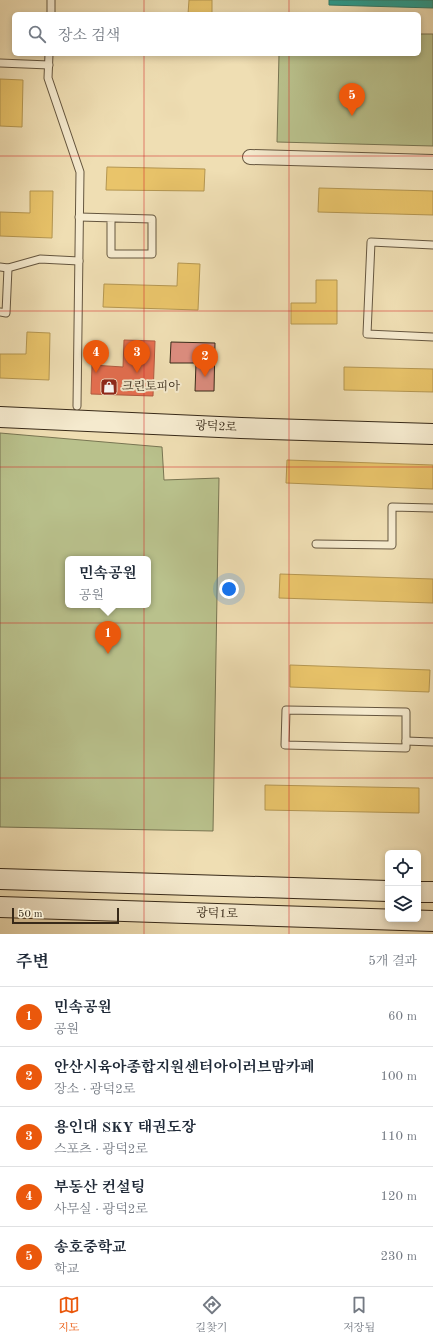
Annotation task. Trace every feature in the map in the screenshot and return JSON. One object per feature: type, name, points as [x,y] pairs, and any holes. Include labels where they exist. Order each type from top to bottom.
[{"type":"street","points":[[250,157],[433,162]]},
{"type":"street","name":"광덕2로","points":[[0,417],[233,428],[433,434]]},
{"type":"street","points":[[0,879],[385,891]]},
{"type":"street","points":[[421,892],[433,892]]},
{"type":"street","name":"광덕1로","points":[[0,907],[433,921]]},
{"type":"lane","points":[[50,12],[51,0]]},
{"type":"lane","points":[[49,56],[48,78],[80,172],[77,406]]},
{"type":"lane","points":[[0,63],[49,64]]},
{"type":"lane","points":[[79,217],[152,219],[152,254],[111,254],[111,218]]},
{"type":"lane","points":[[433,245],[371,242],[367,334],[433,337]]},
{"type":"lane","points":[[0,312],[6,312],[4,268],[40,259],[79,261]]},
{"type":"lane","points":[[316,544],[392,545],[392,508],[433,508]]},
{"type":"lane","points":[[286,710],[406,712],[406,742],[406,748],[285,745],[286,710]]},
{"type":"lane","points":[[406,742],[433,742]]},
{"type":"green space","points":[[421,34],[433,34],[433,146],[277,142],[279,56],[421,56]]},
{"type":"green space","points":[[0,433],[162,447],[164,480],[219,478],[213,831],[0,827]]},
{"type":"building: 주거","points":[[189,0],[212,0],[212,12],[188,12]]},
{"type":"building: 주거","points":[[0,79],[23,80],[22,127],[0,126]]},
{"type":"building: 주거","points":[[107,167],[205,169],[204,191],[106,190]]},
{"type":"building: 주거","points":[[319,188],[433,191],[433,215],[318,212]]},
{"type":"building: 주거","points":[[30,191],[53,191],[52,238],[0,236],[0,212],[30,213]]},
{"type":"building: 주거","points":[[178,263],[200,264],[198,310],[103,307],[104,284],[177,286]]},
{"type":"building: 주거","points":[[316,280],[337,280],[337,324],[291,324],[291,303],[316,303]]},
{"type":"building: 주거","points":[[27,332],[50,333],[49,380],[0,378],[0,354],[26,354]]},
{"type":"building: 주거","points":[[344,367],[433,369],[433,392],[344,390]]},
{"type":"building: 주거","points":[[287,460],[433,465],[433,489],[286,483]]},
{"type":"building: 주거","points":[[280,574],[433,579],[433,603],[279,598]]},
{"type":"building: 주거","points":[[290,665],[430,670],[429,692],[290,687]]},
{"type":"building: 주거","points":[[265,785],[419,788],[419,813],[265,810]]},
{"type":"building: 상업","points":[[124,340],[155,341],[153,396],[91,394],[92,365],[123,367]]},
{"type":"building: 학교","points":[[329,0],[433,0],[433,8],[329,5]]},
{"type":"building: 기타","points":[[171,342],[215,343],[214,391],[195,391],[196,363],[170,363]]},
{"type":"place","name":"송호중학교","points":[[352,116]]},
{"type":"place","name":"부동산 컨설팅","points":[[96,373]]},
{"type":"place","name":"용인대 SKY 태권도장","points":[[137,373]]},
{"type":"place","name":"안산시육아종합지원센터아이러브맘카페","points":[[205,377]]},
{"type":"place","name":"크린토피아","points":[[109,387]]},
{"type":"place","name":"민속공원","points":[[108,654]]}]
